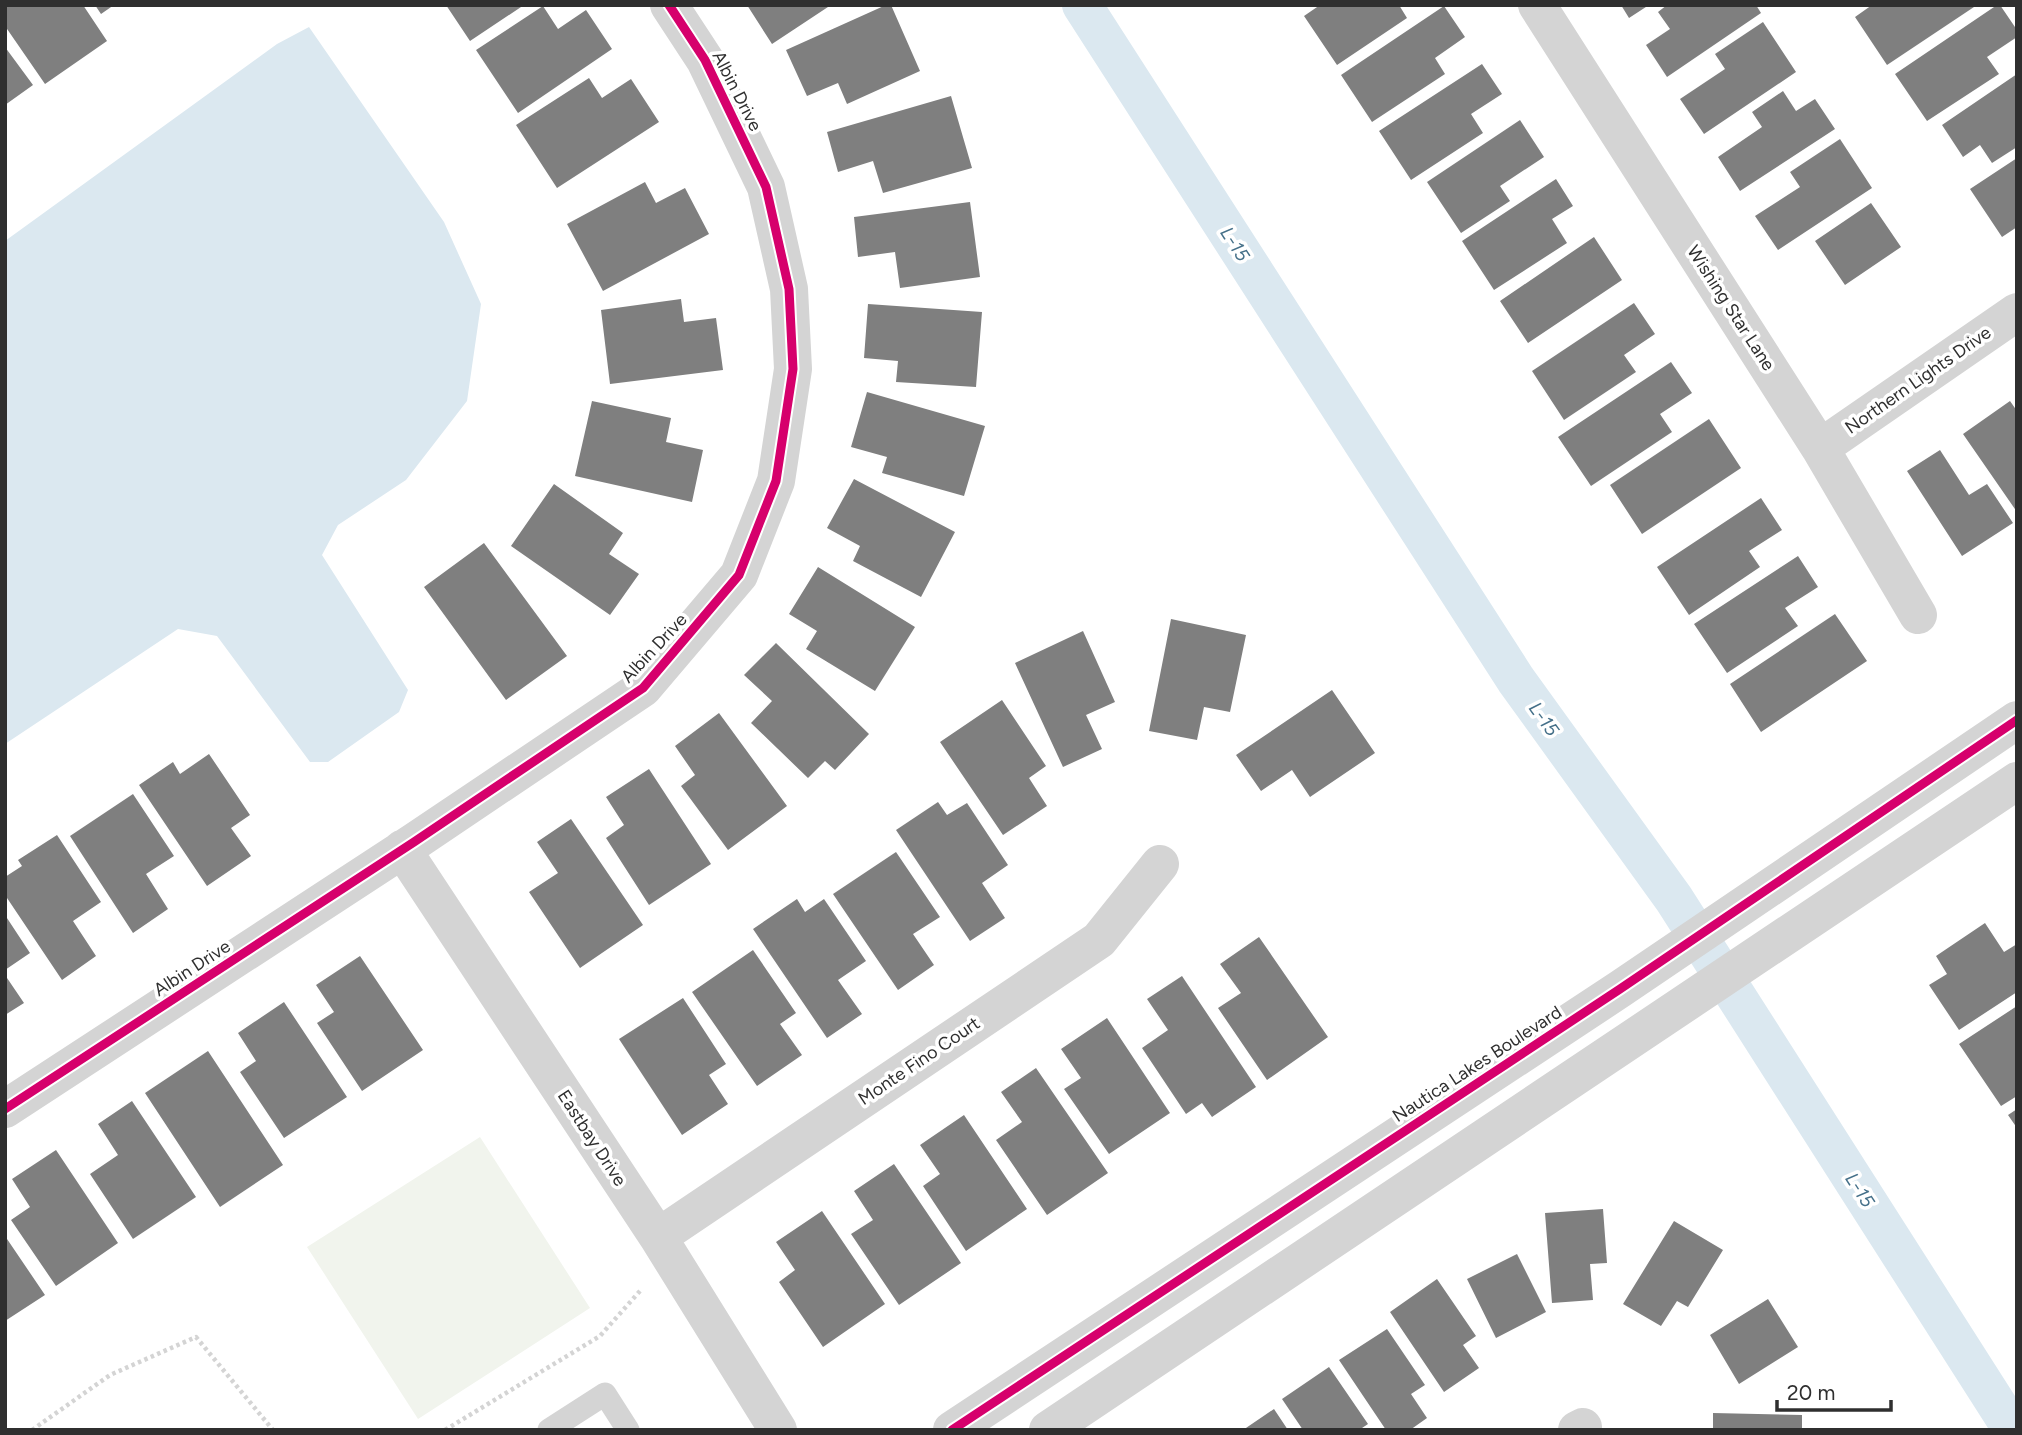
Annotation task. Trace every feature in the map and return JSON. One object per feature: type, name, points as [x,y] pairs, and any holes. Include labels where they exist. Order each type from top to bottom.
[{"type":"street","name":"Albin Drive","points":[[5,1109],[643,688],[739,575],[776,481],[793,369],[789,289],[766,187],[705,60],[669,5]]},
{"type":"street","name":"Wishing Star Lane","points":[[1537,5],[1820,448],[1918,615]]},
{"type":"street","name":"Northern Lights Drive","points":[[1820,448],[2017,312]]},
{"type":"street","name":"Nautica Lakes Boulevard","points":[[952,1430],[1620,989],[2017,720]]},
{"type":"street","points":[[1048,1430],[2017,781]]},
{"type":"street","name":"Eastbay Drive","points":[[402,849],[657,1237],[778,1430]]},
{"type":"street","name":"Monte Fino Court","points":[[657,1237],[1099,940],[1160,864]]},
{"type":"lane","points":[[549,1430],[605,1394],[628,1430]]},
{"type":"path","points":[[445,1430],[600,1336],[640,1291]]},
{"type":"path","points":[[32,1430],[110,1375],[196,1338],[273,1430]]},
{"type":"shaded area","points":[[309,27],[444,222],[481,304],[467,401],[406,480],[338,525],[322,555],[408,690],[399,712],[328,762],[310,762],[217,636],[178,629],[5,744],[5,241],[277,44]]},
{"type":"shaded area","points":[[480,1137],[590,1308],[418,1419],[307,1247]]},
{"type":"building","points":[[5,5],[83,5],[107,41],[45,84],[5,26]]},
{"type":"building","points":[[95,5],[114,5],[101,14]]},
{"type":"building","points":[[446,5],[524,5],[470,41]]},
{"type":"building","points":[[747,5],[831,5],[772,44]]},
{"type":"building","points":[[891,5],[920,71],[847,104],[838,83],[807,96],[786,50]]},
{"type":"building","points":[[1320,5],[1399,5],[1407,18],[1337,65],[1304,16]]},
{"type":"building","points":[[1621,5],[1649,5],[1629,18]]},
{"type":"building","points":[[1667,5],[1756,5],[1761,13],[1667,77],[1646,45],[1670,29],[1658,12]]},
{"type":"building","points":[[1872,5],[1977,5],[1887,65],[1855,17]]},
{"type":"building","points":[[2000,5],[2017,30],[2017,37],[1987,57],[1999,74],[1927,121],[1895,74]]},
{"type":"building","points":[[543,6],[558,29],[586,10],[612,49],[518,113],[476,50]]},
{"type":"building","points":[[1444,6],[1465,37],[1435,58],[1445,74],[1372,122],[1341,75]]},
{"type":"building","points":[[1763,22],[1796,72],[1704,134],[1680,99],[1725,69],[1715,54]]},
{"type":"building","points":[[5,47],[33,85],[5,105]]},
{"type":"building","points":[[1482,64],[1502,94],[1471,114],[1483,133],[1411,180],[1379,131]]},
{"type":"building","points":[[2017,74],[2017,147],[1992,163],[1980,145],[1963,157],[1942,125]]},
{"type":"building","points":[[589,78],[602,98],[631,79],[659,122],[557,188],[516,125]]},
{"type":"building","points":[[1783,91],[1796,111],[1815,99],[1835,129],[1740,191],[1718,157],[1762,127],[1752,112]]},
{"type":"building","points":[[951,96],[972,168],[883,193],[873,161],[838,172],[827,132]]},
{"type":"building","points":[[1520,120],[1544,157],[1500,186],[1510,201],[1461,233],[1427,182]]},
{"type":"building","points":[[1840,139],[1872,188],[1778,250],[1755,216],[1800,187],[1790,172]]},
{"type":"building","points":[[2017,158],[2017,227],[2002,237],[1970,189]]},
{"type":"building","points":[[1556,179],[1573,206],[1552,219],[1567,243],[1494,290],[1462,241]]},
{"type":"building","points":[[645,182],[656,203],[685,188],[709,234],[603,291],[567,224]]},
{"type":"building","points":[[970,202],[980,277],[900,288],[895,252],[858,257],[854,217]]},
{"type":"building","points":[[1871,203],[1901,247],[1845,285],[1815,241]]},
{"type":"building","points":[[1594,237],[1622,280],[1528,343],[1500,301]]},
{"type":"building","points":[[681,299],[684,322],[716,318],[723,370],[610,384],[601,310]]},
{"type":"building","points":[[1634,303],[1655,334],[1624,355],[1636,372],[1564,420],[1532,371]]},
{"type":"building","points":[[868,304],[982,312],[976,387],[896,382],[898,361],[864,358]]},
{"type":"building","points":[[1671,362],[1692,393],[1660,414],[1672,432],[1591,486],[1558,437]]},
{"type":"building","points":[[867,392],[985,426],[964,496],[882,473],[887,457],[851,447]]},
{"type":"building","points":[[592,401],[671,418],[666,442],[703,450],[692,502],[575,476]]},
{"type":"building","points":[[2010,401],[2017,411],[2017,512],[1963,434]]},
{"type":"building","points":[[1709,419],[1741,468],[1642,534],[1610,485]]},
{"type":"building","points":[[1940,450],[1969,495],[1987,484],[2013,523],[1962,556],[1907,471]]},
{"type":"building","points":[[854,479],[955,532],[921,597],[853,561],[860,546],[827,528]]},
{"type":"building","points":[[554,484],[623,533],[609,554],[639,574],[610,615],[511,546]]},
{"type":"building","points":[[1761,498],[1782,530],[1749,551],[1760,567],[1689,615],[1657,567]]},
{"type":"building","points":[[484,543],[567,656],[506,700],[424,587]]},
{"type":"building","points":[[1798,556],[1818,587],[1785,608],[1798,626],[1727,673],[1694,624]]},
{"type":"building","points":[[818,567],[915,627],[875,691],[806,649],[817,631],[789,614]]},
{"type":"building","points":[[1835,614],[1867,661],[1761,732],[1730,684]]},
{"type":"building","points":[[1171,619],[1246,635],[1230,712],[1204,707],[1197,740],[1149,731]]},
{"type":"building","points":[[1083,631],[1115,702],[1086,715],[1102,749],[1063,767],[1015,663]]},
{"type":"building","points":[[776,643],[869,734],[835,770],[825,761],[808,778],[751,723],[772,701],[744,675]]},
{"type":"building","points":[[1332,690],[1375,753],[1310,797],[1292,770],[1261,791],[1236,755]]},
{"type":"building","points":[[1002,700],[1046,766],[1029,778],[1047,806],[1003,835],[940,742]]},
{"type":"building","points":[[719,713],[787,806],[728,850],[681,786],[695,775],[675,746]]},
{"type":"building","points":[[209,754],[250,815],[231,828],[251,856],[207,886],[139,785],[173,762],[180,774]]},
{"type":"building","points":[[649,769],[711,864],[649,905],[606,838],[624,825],[606,797]]},
{"type":"building","points":[[133,794],[174,856],[146,874],[168,909],[133,933],[70,836]]},
{"type":"building","points":[[938,802],[947,815],[967,803],[1008,865],[982,883],[1005,918],[970,941],[896,830]]},
{"type":"building","points":[[571,819],[643,925],[580,968],[529,892],[558,873],[537,842]]},
{"type":"building","points":[[57,835],[101,902],[73,921],[96,956],[62,980],[5,895],[5,877],[22,866],[18,860]]},
{"type":"building","points":[[896,852],[940,917],[913,934],[934,965],[898,990],[833,894]]},
{"type":"building","points":[[797,899],[805,912],[824,899],[866,961],[838,980],[862,1014],[827,1038],[753,929]]},
{"type":"building","points":[[5,915],[30,953],[5,970]]},
{"type":"building","points":[[1985,923],[2004,952],[2017,944],[2017,992],[1959,1030],[1929,985],[1947,974],[1936,956]]},
{"type":"building","points":[[1259,937],[1328,1037],[1267,1080],[1218,1008],[1241,993],[1220,964]]},
{"type":"building","points":[[753,950],[796,1013],[780,1024],[802,1055],[757,1086],[692,992]]},
{"type":"building","points":[[360,956],[423,1050],[362,1091],[317,1023],[334,1012],[316,985]]},
{"type":"building","points":[[5,975],[24,1003],[5,1015]]},
{"type":"building","points":[[1182,976],[1256,1087],[1212,1117],[1202,1103],[1186,1114],[1142,1048],[1168,1030],[1147,999]]},
{"type":"building","points":[[683,998],[726,1064],[709,1075],[728,1104],[682,1135],[619,1039]]},
{"type":"building","points":[[284,1002],[347,1097],[284,1138],[240,1072],[256,1061],[238,1033]]},
{"type":"building","points":[[2017,1006],[2017,1096],[2001,1106],[1959,1044]]},
{"type":"building","points":[[1107,1018],[1170,1113],[1109,1154],[1064,1089],[1081,1078],[1061,1049]]},
{"type":"building","points":[[208,1051],[283,1165],[220,1207],[145,1093]]},
{"type":"building","points":[[1036,1068],[1108,1173],[1047,1215],[996,1140],[1022,1122],[1001,1092]]},
{"type":"building","points":[[132,1101],[196,1197],[133,1239],[90,1174],[118,1155],[98,1124]]},
{"type":"building","points":[[2017,1109],[2017,1128],[2008,1115]]},
{"type":"building","points":[[964,1115],[1027,1209],[966,1251],[923,1186],[940,1174],[920,1145]]},
{"type":"building","points":[[56,1150],[118,1243],[56,1286],[11,1220],[30,1207],[12,1179]]},
{"type":"building","points":[[894,1164],[961,1263],[899,1305],[851,1234],[873,1220],[854,1191]]},
{"type":"building","points":[[1603,1209],[1607,1263],[1590,1264],[1593,1300],[1552,1303],[1545,1213]]},
{"type":"building","points":[[822,1211],[885,1304],[823,1347],[779,1282],[795,1270],[776,1242]]},
{"type":"building","points":[[1674,1221],[1723,1250],[1688,1307],[1677,1301],[1661,1326],[1623,1304]]},
{"type":"building","points":[[5,1236],[45,1295],[5,1321]]},
{"type":"building","points":[[1517,1254],[1546,1312],[1496,1338],[1467,1279]]},
{"type":"building","points":[[1437,1279],[1476,1336],[1463,1345],[1479,1368],[1444,1392],[1390,1312]]},
{"type":"building","points":[[1768,1299],[1798,1347],[1739,1384],[1710,1335]]},
{"type":"building","points":[[1387,1329],[1425,1385],[1411,1394],[1427,1418],[1410,1430],[1386,1430],[1339,1360]]},
{"type":"building","points":[[1329,1367],[1368,1424],[1359,1430],[1303,1430],[1282,1399]]},
{"type":"building","points":[[1274,1409],[1288,1430],[1243,1430]]},
{"type":"building","points":[[1713,1413],[1802,1415],[1802,1430],[1713,1430]]},
{"type":"waterway","name":"L-15","points":[[1082,5],[1516,680],[1674,899],[2013,1430]]},
{"type":"cycle path","points":[[5,1109],[414,842],[643,688],[739,575],[776,481],[793,369],[789,289],[766,187],[705,60],[669,5]]},
{"type":"cycle path","points":[[952,1430],[1620,989],[2017,720]]}]
